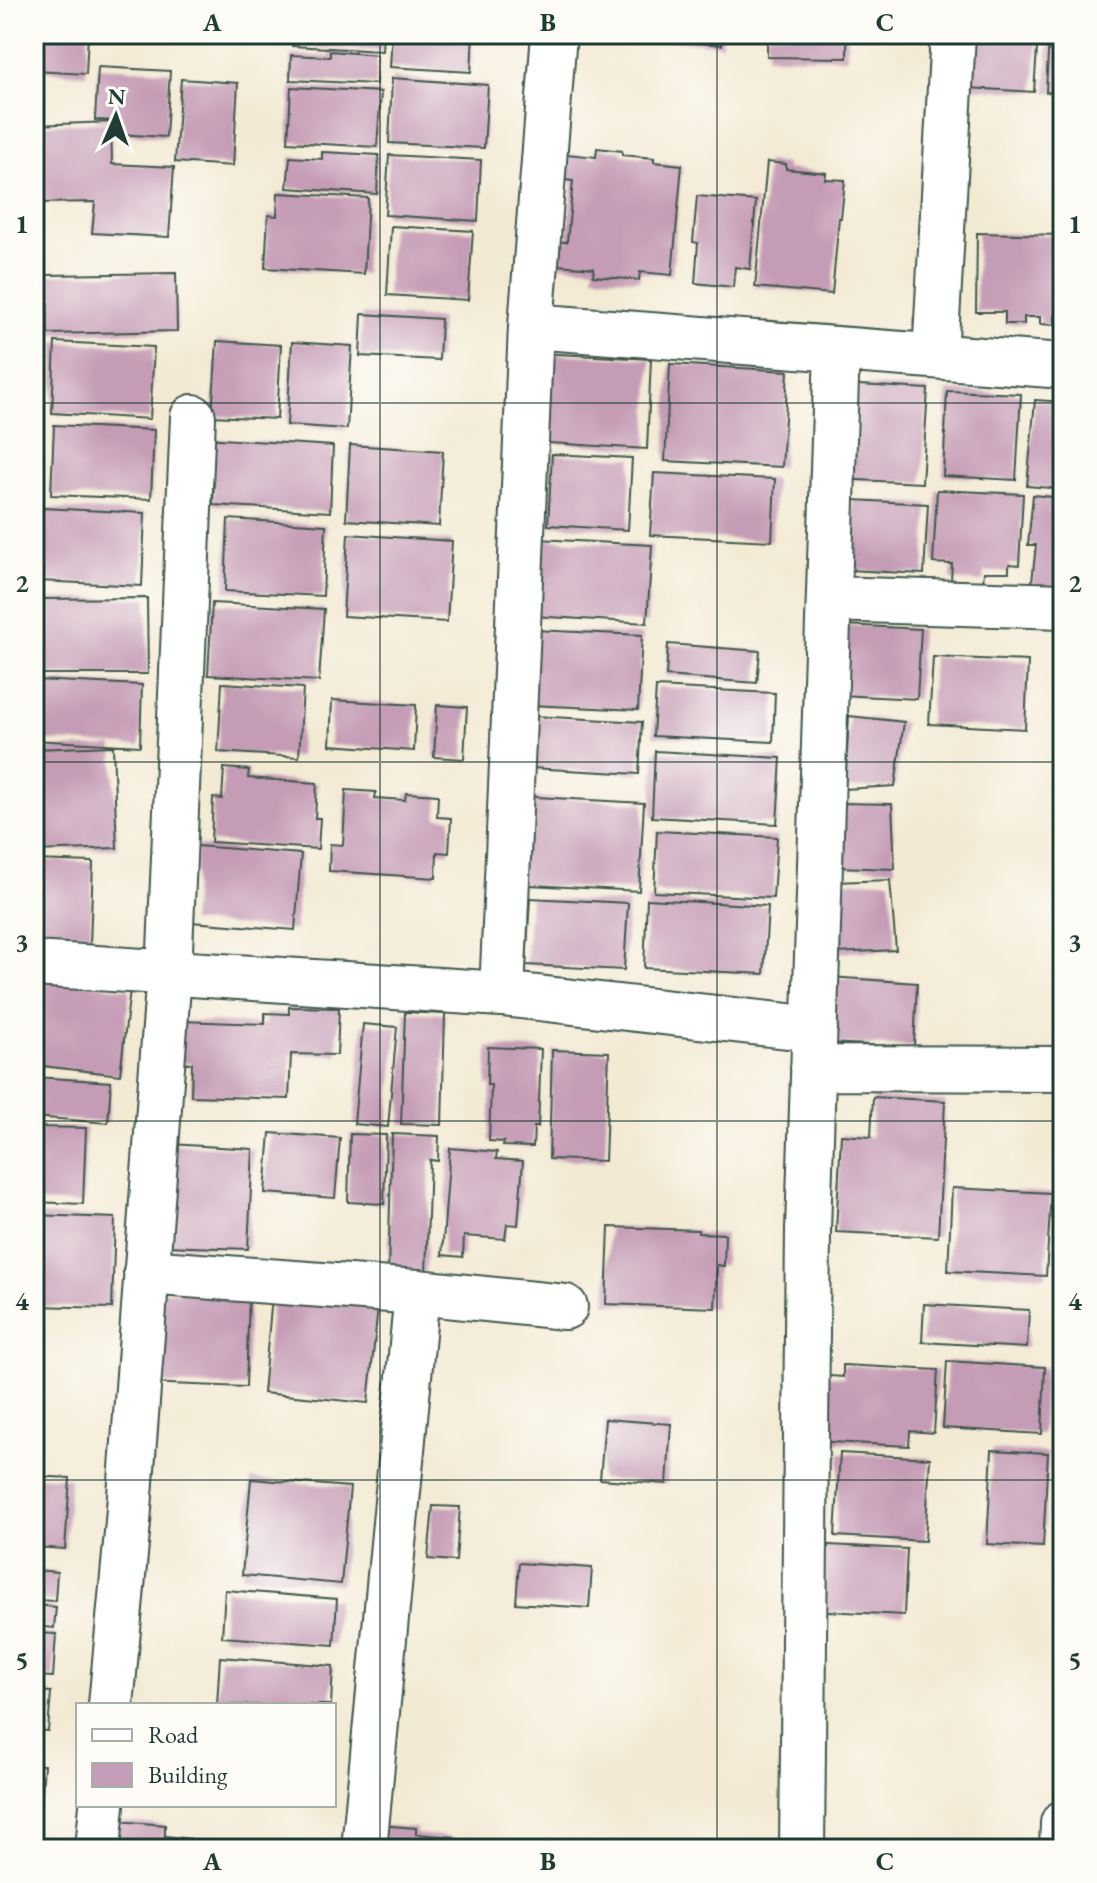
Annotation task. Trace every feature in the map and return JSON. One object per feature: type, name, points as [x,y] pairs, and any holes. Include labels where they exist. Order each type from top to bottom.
[{"type":"street","points":[[502,994],[531,326],[554,34]]},
{"type":"street","points":[[935,356],[953,34]]},
{"type":"street","points":[[531,326],[1063,366]]},
{"type":"street","points":[[802,1849],[808,1229],[837,349]]},
{"type":"street","points":[[111,1703],[169,973],[193,417]]},
{"type":"street","points":[[829,599],[1063,606]]},
{"type":"street","points":[[34,964],[502,994],[814,1048],[1063,1069]]},
{"type":"street","points":[[146,1272],[417,1292],[565,1307]]},
{"type":"street","points":[[364,1849],[417,1292]]},
{"type":"street","points":[[98,1849],[102,1807]]},
{"type":"street","points":[[1062,1849],[1063,1823]]},
{"type":"building","points":[[39,34],[88,34],[86,74],[36,71]]},
{"type":"building","points":[[292,34],[383,34],[382,51],[292,46]]},
{"type":"building","points":[[392,34],[473,34],[471,72],[390,67]]},
{"type":"building","points":[[634,34],[722,34],[722,45],[634,37]]},
{"type":"building","points":[[767,34],[847,34],[847,58],[767,57]]},
{"type":"building","points":[[971,34],[1038,34],[1034,92],[968,88]]},
{"type":"building","points":[[1049,34],[1063,34],[1063,93],[1046,92]]},
{"type":"building","points":[[330,51],[377,55],[376,84],[290,80],[291,55],[330,57]]},
{"type":"building","points":[[98,67],[170,71],[166,137],[117,134],[118,121],[95,120]]},
{"type":"building","points":[[392,78],[488,85],[484,148],[389,143]]},
{"type":"building","points":[[181,79],[238,83],[233,166],[175,162]]},
{"type":"building","points":[[291,87],[381,92],[377,147],[288,142]]},
{"type":"building","points":[[111,122],[112,164],[174,167],[169,237],[92,233],[95,202],[36,203],[34,125]]},
{"type":"building","points":[[597,148],[622,151],[622,155],[654,158],[654,162],[682,165],[672,275],[640,272],[639,280],[593,276],[594,268],[557,265],[559,242],[567,242],[573,181],[564,180],[567,154],[596,157]]},
{"type":"building","points":[[322,152],[379,155],[377,194],[287,188],[290,157],[322,159]]},
{"type":"building","points":[[389,155],[481,160],[478,221],[385,215]]},
{"type":"building","points":[[767,162],[786,164],[786,169],[826,173],[825,179],[845,180],[832,294],[755,287]]},
{"type":"building","points":[[278,193],[368,198],[364,274],[265,268],[268,215],[277,216]]},
{"type":"building","points":[[697,196],[756,201],[750,269],[735,267],[733,287],[695,283],[698,243],[693,242]]},
{"type":"building","points":[[391,226],[473,231],[468,300],[387,295]]},
{"type":"building","points":[[977,233],[1063,235],[1063,315],[1055,314],[1055,325],[1040,324],[1040,317],[1024,317],[1024,324],[1005,324],[1005,312],[976,312]]},
{"type":"building","points":[[176,273],[177,331],[48,334],[47,275]]},
{"type":"building","points":[[362,314],[441,319],[439,360],[360,356]]},
{"type":"building","points":[[217,341],[281,345],[277,419],[212,416]]},
{"type":"building","points":[[55,342],[154,347],[150,419],[52,413]]},
{"type":"building","points":[[292,342],[352,346],[347,429],[287,425]]},
{"type":"building","points":[[538,353],[651,359],[647,449],[533,442]]},
{"type":"building","points":[[670,364],[788,371],[782,467],[665,461]]},
{"type":"building","points":[[841,384],[928,389],[922,483],[836,479]]},
{"type":"building","points":[[947,391],[1021,394],[1016,480],[943,476]]},
{"type":"building","points":[[1035,400],[1063,402],[1062,489],[1027,486]]},
{"type":"building","points":[[54,425],[154,430],[151,499],[51,495]]},
{"type":"building","points":[[204,438],[333,446],[330,512],[213,505],[214,481],[202,481]]},
{"type":"building","points":[[350,445],[443,451],[439,526],[346,520]]},
{"type":"building","points":[[552,454],[632,458],[628,530],[548,525]]},
{"type":"building","points":[[654,473],[775,479],[772,541],[650,535]]},
{"type":"building","points":[[937,490],[1023,494],[1019,565],[1009,564],[1009,572],[984,572],[983,582],[951,580],[952,564],[933,563]]},
{"type":"building","points":[[1033,495],[1063,498],[1063,603],[1030,600],[1036,545],[1028,545]]},
{"type":"building","points":[[853,500],[928,504],[924,574],[849,570]]},
{"type":"building","points":[[42,508],[145,513],[142,586],[39,581]]},
{"type":"building","points":[[228,519],[326,525],[323,596],[225,591]]},
{"type":"building","points":[[348,534],[452,541],[447,622],[343,616]]},
{"type":"building","points":[[537,539],[652,545],[647,623],[533,616]]},
{"type":"building","points":[[147,598],[148,674],[42,674],[41,599]]},
{"type":"building","points":[[212,603],[324,609],[319,681],[208,675]]},
{"type":"building","points":[[844,625],[921,629],[917,699],[840,695]]},
{"type":"building","points":[[534,630],[642,635],[638,710],[530,705]]},
{"type":"building","points":[[668,644],[760,651],[757,683],[666,676]]},
{"type":"building","points":[[933,657],[1028,661],[1025,729],[929,724]]},
{"type":"building","points":[[34,680],[142,685],[140,746],[34,740]]},
{"type":"building","points":[[222,683],[303,688],[299,757],[218,752]]},
{"type":"building","points":[[656,687],[775,693],[773,742],[653,736]]},
{"type":"building","points":[[332,700],[416,705],[414,751],[330,745]]},
{"type":"building","points":[[437,705],[467,707],[464,759],[434,757]]},
{"type":"building","points":[[533,716],[642,722],[639,774],[530,768]]},
{"type":"building","points":[[849,716],[904,722],[895,786],[845,789]]},
{"type":"building","points":[[113,746],[117,848],[34,851],[34,749]]},
{"type":"building","points":[[655,751],[781,758],[777,824],[652,817]]},
{"type":"building","points":[[224,768],[249,770],[248,778],[317,783],[315,818],[320,818],[318,849],[211,842],[213,798],[222,799]]},
{"type":"building","points":[[346,790],[376,792],[375,798],[405,800],[406,793],[438,795],[437,817],[451,818],[449,853],[437,852],[436,878],[329,871],[330,844],[343,845]]},
{"type":"building","points":[[517,796],[644,803],[639,891],[512,884]]},
{"type":"building","points":[[838,803],[892,804],[895,869],[837,867]]},
{"type":"building","points":[[657,831],[777,837],[773,898],[654,892]]},
{"type":"building","points":[[197,846],[301,854],[295,930],[191,922]]},
{"type":"building","points":[[34,860],[93,862],[90,947],[34,945]]},
{"type":"building","points":[[890,880],[896,950],[836,953],[835,882]]},
{"type":"building","points":[[530,898],[628,903],[624,970],[526,965]]},
{"type":"building","points":[[647,899],[768,906],[764,974],[644,968]]},
{"type":"building","points":[[830,977],[917,983],[914,1047],[827,1043]]},
{"type":"building","points":[[34,979],[130,989],[120,1075],[34,1065]]},
{"type":"building","points":[[289,1007],[339,1008],[337,1055],[291,1054],[289,1099],[191,1096],[192,1063],[179,1063],[180,1021],[265,1024],[265,1013],[289,1014]]},
{"type":"building","points":[[405,1012],[445,1014],[442,1125],[401,1124]]},
{"type":"building","points":[[363,1024],[397,1027],[388,1127],[354,1124]]},
{"type":"building","points":[[488,1047],[541,1049],[538,1127],[534,1127],[533,1147],[503,1146],[504,1142],[489,1141],[491,1085],[487,1085]]},
{"type":"building","points":[[552,1050],[609,1052],[605,1161],[549,1159]]},
{"type":"building","points":[[34,1077],[111,1082],[108,1123],[34,1117]]},
{"type":"building","points":[[873,1097],[945,1101],[938,1237],[836,1232],[841,1135],[871,1137]]},
{"type":"building","points":[[34,1127],[86,1128],[83,1204],[34,1202]]},
{"type":"building","points":[[270,1133],[340,1138],[335,1198],[265,1193]]},
{"type":"building","points":[[350,1134],[386,1135],[384,1204],[348,1202]]},
{"type":"building","points":[[392,1134],[439,1136],[438,1161],[430,1160],[426,1273],[388,1272]]},
{"type":"building","points":[[169,1144],[253,1149],[248,1249],[165,1246]]},
{"type":"building","points":[[450,1148],[497,1152],[496,1159],[523,1161],[518,1225],[507,1224],[505,1239],[464,1236],[463,1257],[442,1255]]},
{"type":"building","points":[[952,1188],[1051,1193],[1046,1276],[948,1271]]},
{"type":"building","points":[[34,1215],[115,1218],[112,1308],[34,1306]]},
{"type":"building","points":[[609,1227],[725,1234],[724,1266],[717,1265],[715,1308],[606,1304]]},
{"type":"building","points":[[147,1290],[249,1294],[246,1387],[143,1383]]},
{"type":"building","points":[[272,1297],[378,1307],[368,1403],[263,1393]]},
{"type":"building","points":[[924,1304],[1029,1310],[1027,1348],[922,1342]]},
{"type":"building","points":[[947,1361],[1045,1367],[1042,1434],[943,1428]]},
{"type":"building","points":[[843,1365],[938,1370],[934,1433],[910,1431],[909,1446],[812,1441],[816,1375],[843,1377]]},
{"type":"building","points":[[605,1419],[671,1424],[667,1484],[600,1479]]},
{"type":"building","points":[[992,1450],[1048,1453],[1043,1547],[987,1544]]},
{"type":"building","points":[[840,1453],[930,1458],[925,1541],[835,1536]]},
{"type":"building","points":[[34,1476],[70,1478],[65,1549],[34,1547]]},
{"type":"building","points":[[251,1479],[350,1487],[341,1584],[242,1575]]},
{"type":"building","points":[[433,1506],[460,1507],[456,1561],[428,1559]]},
{"type":"building","points":[[809,1544],[907,1549],[904,1615],[806,1610]]},
{"type":"building","points":[[519,1563],[592,1568],[589,1608],[516,1603]]},
{"type":"building","points":[[34,1570],[57,1572],[55,1601],[34,1600]]},
{"type":"building","points":[[225,1590],[337,1599],[334,1645],[222,1637]]},
{"type":"building","points":[[34,1605],[56,1607],[54,1628],[34,1626]]},
{"type":"building","points":[[34,1633],[56,1634],[53,1677],[34,1676]]},
{"type":"building","points":[[220,1657],[333,1666],[331,1703],[217,1703]]},
{"type":"building","points":[[34,1691],[51,1692],[48,1731],[34,1730]]},
{"type":"building","points":[[34,1765],[44,1765],[41,1805],[34,1804]]},
{"type":"building","points":[[118,1821],[165,1825],[165,1836],[191,1839],[190,1849],[116,1849]]},
{"type":"building","points":[[379,1825],[416,1828],[416,1834],[454,1837],[453,1849],[378,1849]]}]
